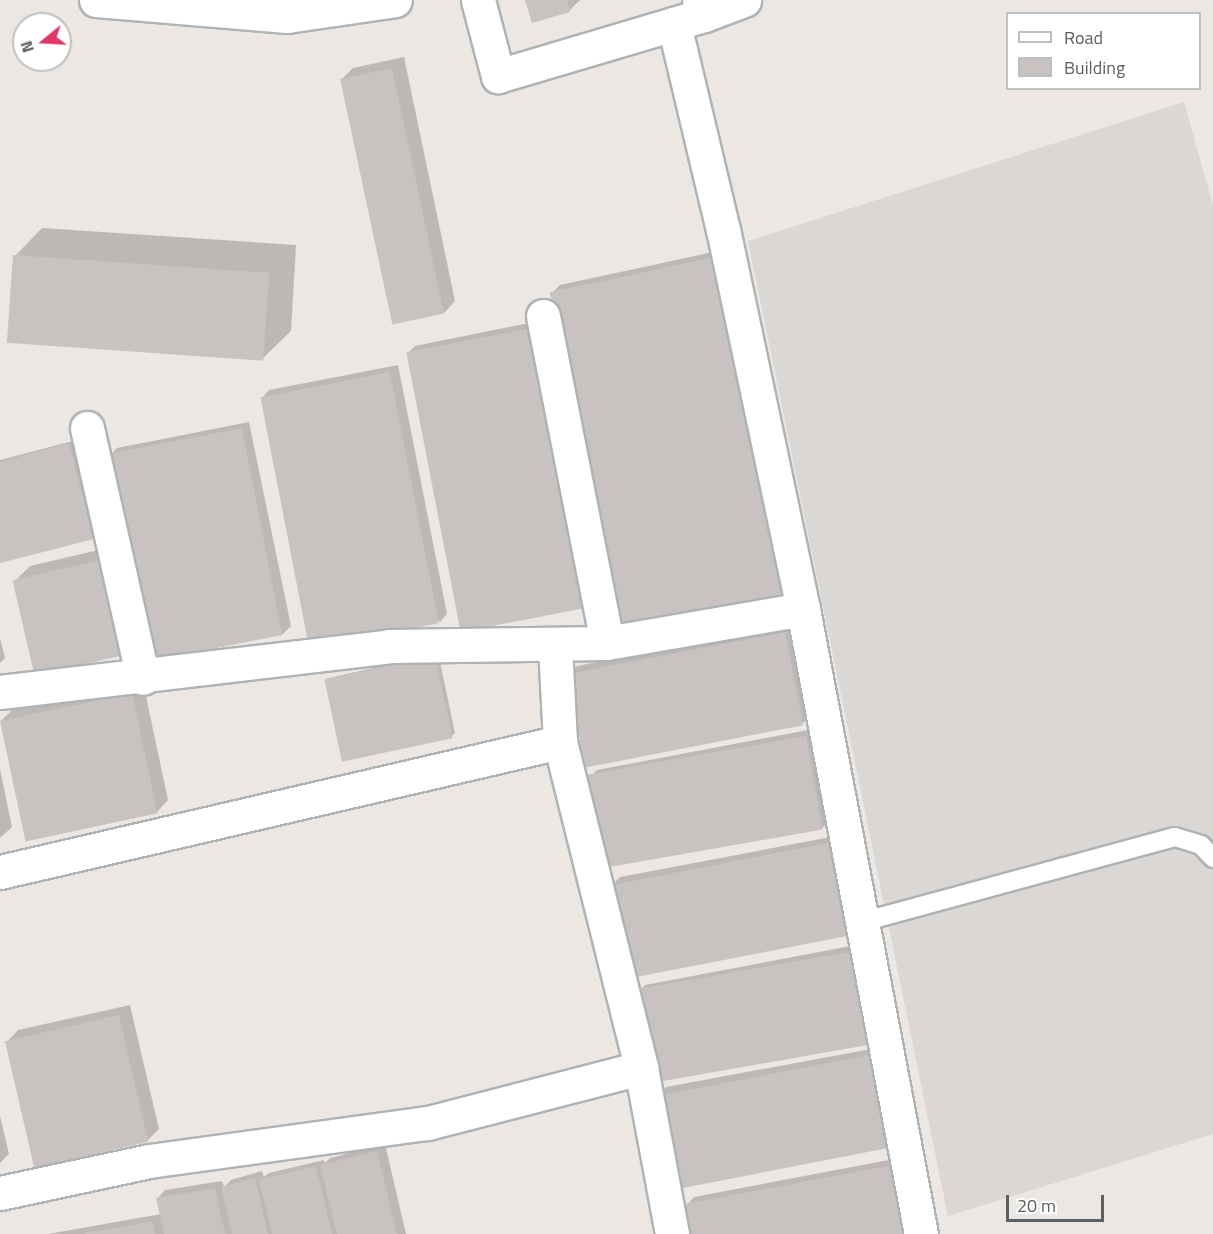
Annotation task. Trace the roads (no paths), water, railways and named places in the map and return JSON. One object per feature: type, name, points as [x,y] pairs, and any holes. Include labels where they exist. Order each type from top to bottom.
[{"type":"street","points":[[96,0],[286,16],[395,0]]},
{"type":"street","points":[[478,0],[498,76],[692,13],[744,0]]},
{"type":"street","points":[[692,13],[725,241],[803,609],[921,1234]]},
{"type":"street","points":[[543,316],[608,643]]},
{"type":"street","points":[[87,428],[143,678]]},
{"type":"street","points":[[0,692],[143,678],[389,646],[555,646],[608,643],[803,609]]},
{"type":"street","points":[[555,646],[560,742],[641,1068],[672,1234]]},
{"type":"street","points":[[0,872],[560,742]]},
{"type":"street","points":[[0,1193],[149,1161],[428,1123],[641,1068]]},
{"type":"lane","points":[[862,922],[1175,837],[1201,845],[1213,858]]}]
